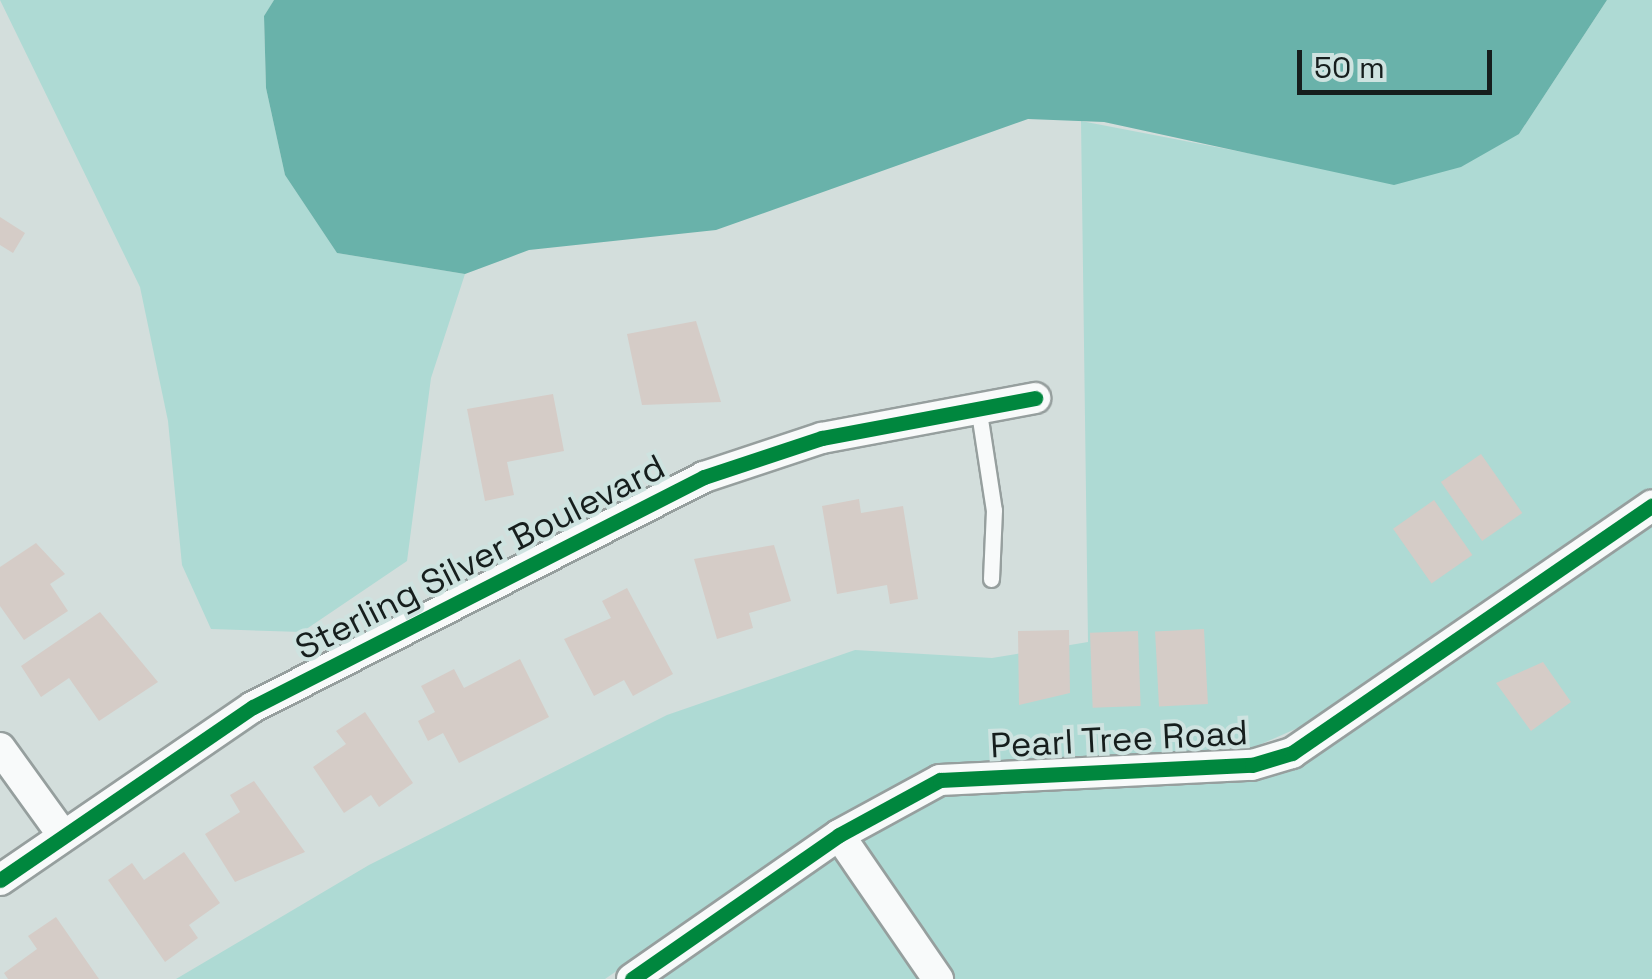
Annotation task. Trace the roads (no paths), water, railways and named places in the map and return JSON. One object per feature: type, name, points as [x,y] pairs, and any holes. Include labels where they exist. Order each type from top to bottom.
[{"type":"street","name":"Sterling Silver Boulevard","points":[[0,880],[62,834],[376,638],[704,478],[822,438],[1035,398]]},
{"type":"street","name":"Pearl Tree Road","points":[[632,979],[840,835],[940,780],[1252,765],[1292,754],[1652,506]]},
{"type":"street","points":[[0,748],[62,834]]},
{"type":"street","points":[[840,835],[938,979]]},
{"type":"lane","points":[[978,406],[994,510],[991,579]]}]
